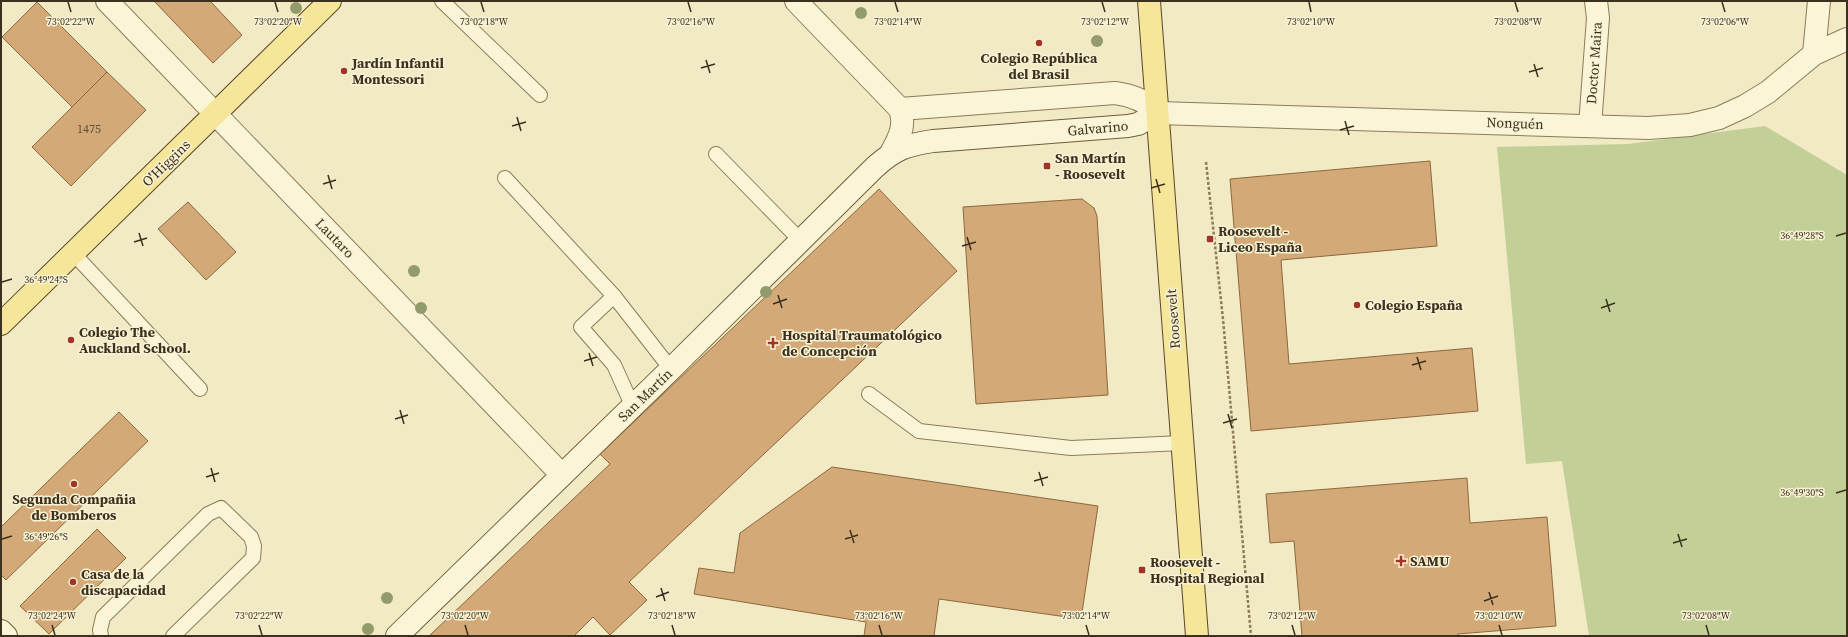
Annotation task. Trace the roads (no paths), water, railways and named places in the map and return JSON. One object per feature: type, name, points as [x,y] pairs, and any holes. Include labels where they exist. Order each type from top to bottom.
[{"type":"main road","name":"O'Higgins","points":[[1,324],[330,1]]},
{"type":"main road","name":"Roosevelt","points":[[1149,1],[1197,636]]},
{"type":"street","name":"Lautaro","points":[[107,1],[562,475]]},
{"type":"street","points":[[796,1],[900,109],[902,116],[902,131],[891,153]]},
{"type":"street","name":"Doctor Maira","points":[[1590,126],[1598,18],[1596,1]]},
{"type":"street","points":[[1814,54],[1819,1]]},
{"type":"street","name":"Nonguén","points":[[1158,113],[1648,128],[1690,125],[1719,118],[1745,106],[1768,92],[1814,54],[1847,39]]},
{"type":"street","name":"Galvarino","points":[[891,153],[905,147],[933,141],[1128,126],[1138,124],[1158,113],[1150,105],[1140,99],[1126,94],[1115,93],[900,109]]},
{"type":"street","name":"San Martín","points":[[397,636],[633,407],[875,166],[891,153]]},
{"type":"street","points":[[1,631],[6,636]]},
{"type":"lane","points":[[442,1],[540,95]]},
{"type":"lane","points":[[716,154],[801,241]]},
{"type":"lane","points":[[505,178],[614,296],[671,369]]},
{"type":"lane","points":[[73,253],[200,389]]},
{"type":"lane","points":[[614,296],[581,327],[614,365],[633,407]]},
{"type":"lane","points":[[869,394],[919,431],[1071,448],[1182,443]]},
{"type":"lane","points":[[101,636],[100,630],[103,617],[208,514],[221,508],[252,537],[254,546],[252,558],[173,636]]},
{"type":"place","name":"Colegio República del Brasil","points":[[1039,43]]},
{"type":"place","name":"Jardín Infantil Montessori","points":[[344,71]]},
{"type":"place","name":"San Martín - Roosevelt","points":[[1047,166]]},
{"type":"place","name":"Roosevelt - Liceo España","points":[[1210,239]]},
{"type":"place","name":"Colegio España","points":[[1357,305]]},
{"type":"place","name":"Colegio The Auckland School.","points":[[71,340]]},
{"type":"place","name":"Hospital Traumatológico de Concepción","points":[[773,343]]},
{"type":"place","name":"Segunda Compañia de Bomberos","points":[[74,484]]},
{"type":"place","name":"SAMU","points":[[1401,561]]},
{"type":"place","name":"Roosevelt - Hospital Regional","points":[[1142,570]]},
{"type":"place","name":"Casa de la discapacidad","points":[[73,582]]}]
